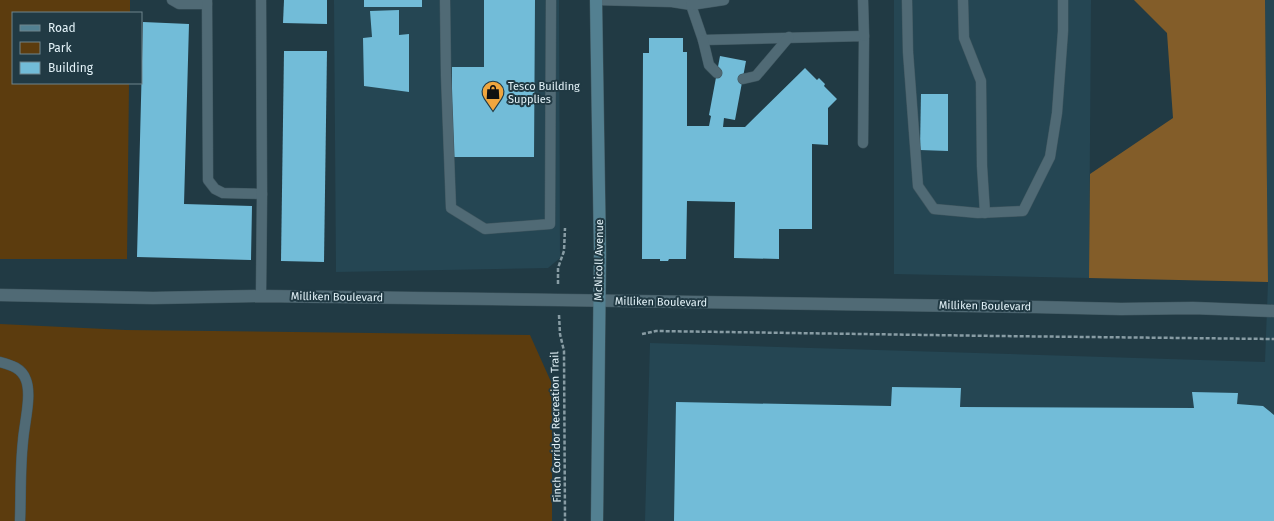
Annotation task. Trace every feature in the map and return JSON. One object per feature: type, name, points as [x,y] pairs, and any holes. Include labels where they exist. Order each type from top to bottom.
[{"type":"main road","name":"McNicoll Avenue","points":[[596,0],[600,254],[598,301],[597,521]]},
{"type":"street","name":"Milliken Boulevard","points":[[0,295],[153,298],[261,296],[1121,309],[1193,308],[1274,311]]},
{"type":"lane","points":[[172,0],[179,4],[207,2],[208,180],[215,189],[223,193],[262,194]]},
{"type":"lane","points":[[261,0],[261,296]]},
{"type":"lane","points":[[446,0],[446,75],[451,208],[485,229],[550,224],[551,0]]},
{"type":"lane","points":[[596,0],[672,2],[691,5],[724,0]]},
{"type":"lane","points":[[863,0],[863,143]]},
{"type":"lane","points":[[907,0],[908,52],[918,186],[934,209],[985,213],[1023,212],[1050,156],[1057,113],[1063,31],[1063,0]]},
{"type":"lane","points":[[963,0],[964,38],[981,81],[982,166],[985,213]]},
{"type":"lane","points":[[691,5],[704,40],[709,65],[717,73]]},
{"type":"lane","points":[[704,40],[864,36]]},
{"type":"lane","points":[[743,79],[756,76],[789,37]]},
{"type":"lane","points":[[0,362],[12,365],[19,369],[26,380],[28,398],[23,442],[20,521]]},
{"type":"path","points":[[642,334],[662,331],[1274,339]]},
{"type":"path","name":"Finch Corridor Recreation Trail","points":[[560,334],[564,351],[565,521]]},
{"type":"shaded area","points":[[334,0],[559,0],[560,258],[548,268],[336,272]]},
{"type":"shaded area","points":[[894,0],[1091,0],[1089,278],[894,274]]},
{"type":"shaded area","points":[[1134,0],[1265,0],[1268,282],[1089,278],[1090,174],[1173,118],[1167,33]]},
{"type":"shaded area","points":[[1265,0],[1274,0],[1274,521],[645,521],[650,343],[1265,362],[1268,282]]},
{"type":"green space","points":[[0,0],[130,0],[130,12],[12,12],[12,84],[129,84],[127,259],[0,259]]},
{"type":"green space","points":[[0,324],[126,330],[530,335],[552,384],[552,521],[0,521]]},
{"type":"building","points":[[284,0],[327,0],[327,24],[283,23]]},
{"type":"building","points":[[364,0],[422,0],[422,7],[364,7]]},
{"type":"building","name":"Tesco Building Supplies","points":[[484,0],[535,0],[534,157],[452,157],[452,67],[484,67]]},
{"type":"building","points":[[399,10],[399,35],[409,34],[409,92],[364,86],[363,38],[372,37],[370,11]]},
{"type":"building","points":[[143,22],[189,24],[184,204],[252,206],[251,260],[137,257]]},
{"type":"building","points":[[649,38],[683,38],[683,52],[687,52],[687,126],[709,126],[711,116],[709,115],[720,56],[746,61],[735,120],[724,118],[723,127],[745,127],[805,68],[817,80],[819,78],[825,84],[824,86],[837,99],[828,108],[828,145],[812,144],[812,229],[779,229],[779,259],[734,258],[735,202],[687,201],[686,259],[669,259],[668,261],[660,261],[660,259],[642,259],[643,53],[649,53]]},
{"type":"building","points":[[284,51],[327,51],[324,262],[281,261]]},
{"type":"building","points":[[921,94],[948,94],[948,151],[920,150]]},
{"type":"building","points":[[892,387],[961,388],[960,407],[1194,408],[1192,392],[1238,393],[1237,404],[1263,406],[1274,415],[1274,521],[674,521],[676,402],[891,406]]},
{"type":"place","name":"Tesco Building Supplies","points":[[493,112]]}]
